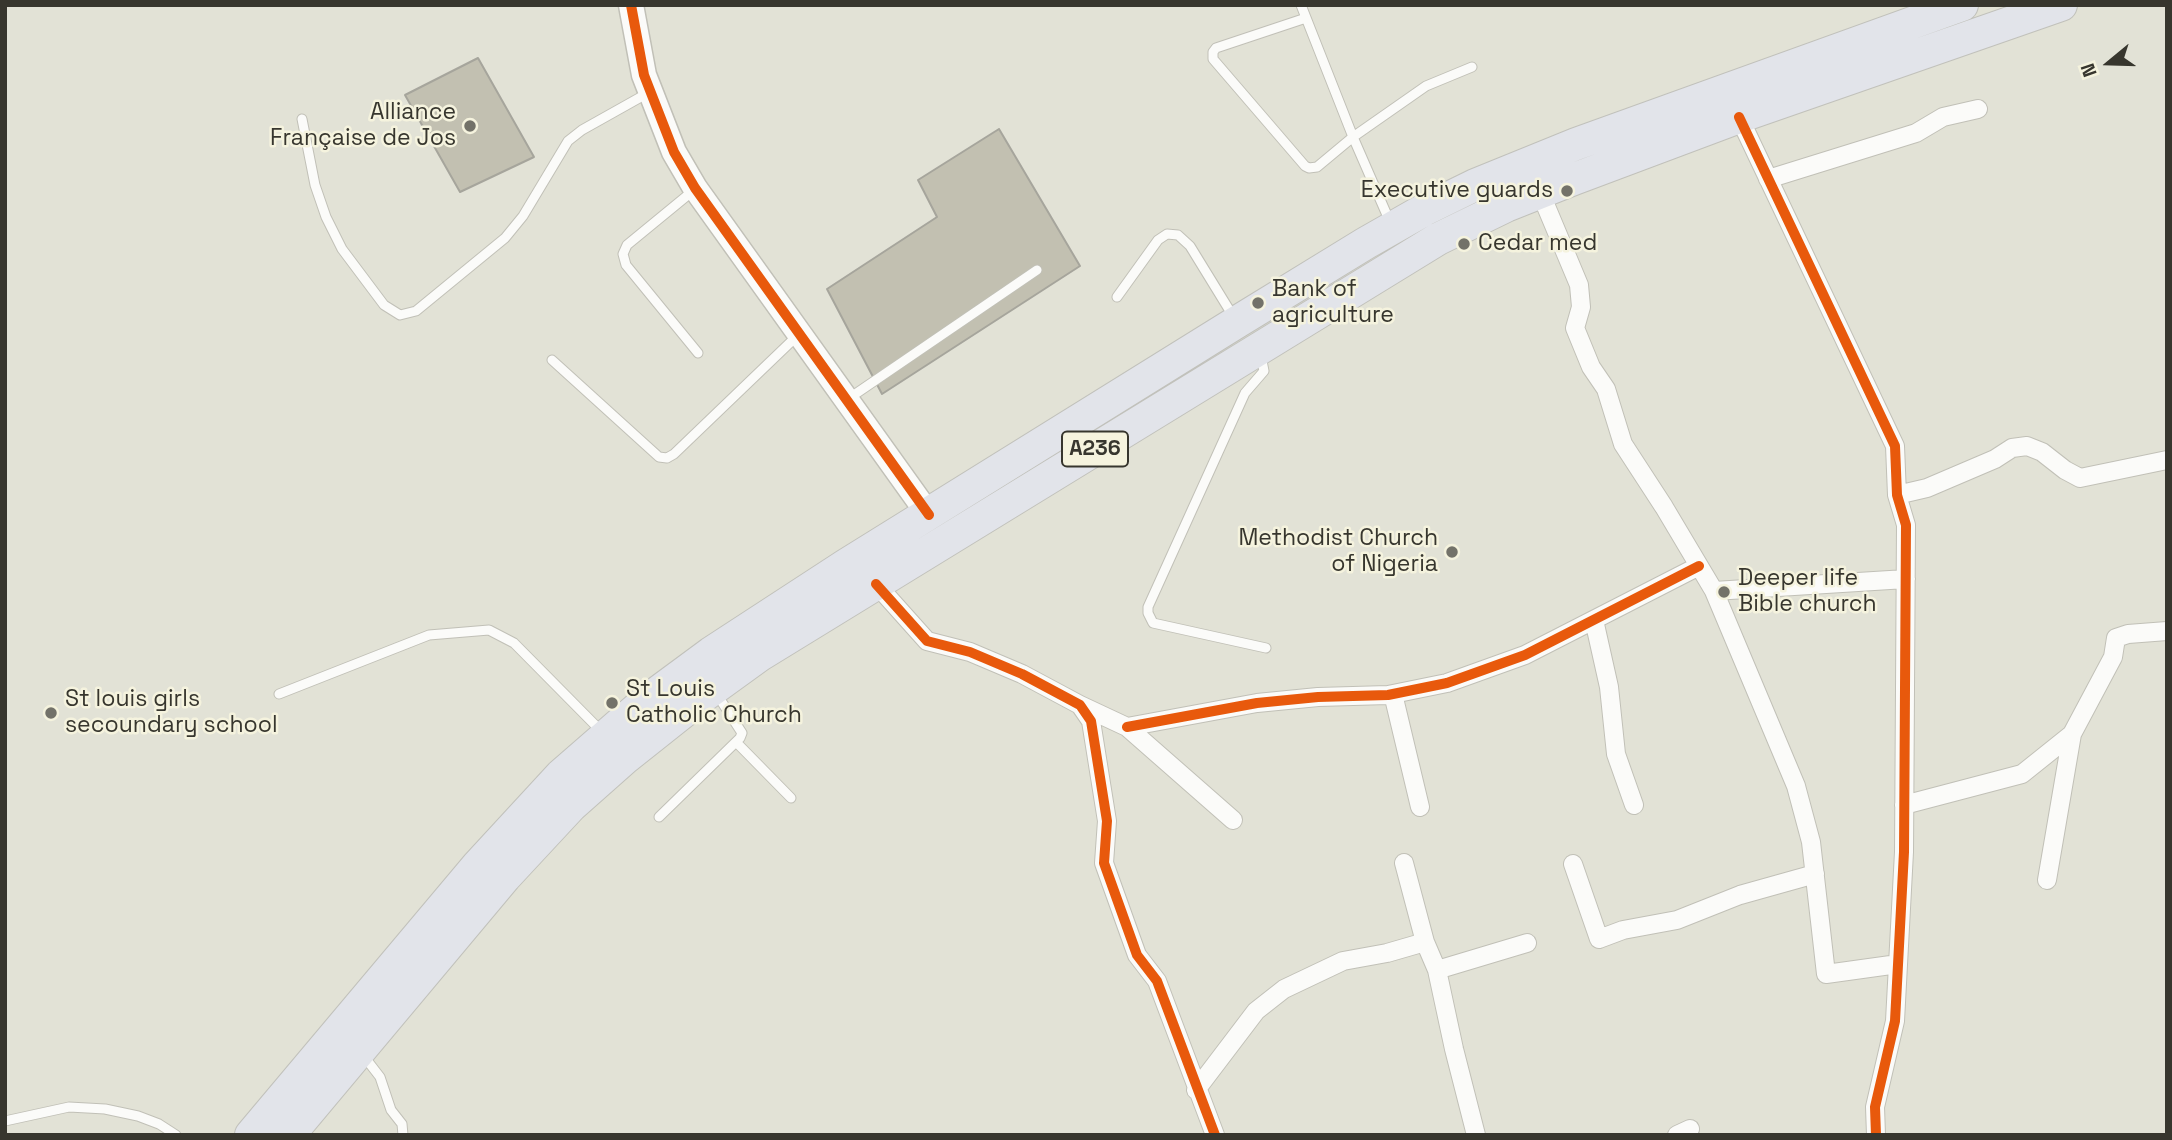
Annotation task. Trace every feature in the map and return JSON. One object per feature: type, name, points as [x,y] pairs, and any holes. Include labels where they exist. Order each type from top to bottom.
[{"type":"highway","name":"A236","points":[[289,1135],[537,841],[571,806],[615,747],[711,653],[846,565],[1237,322],[1424,210],[1475,185],[1576,144],[1962,5]]},
{"type":"highway","name":"A236","points":[[251,1135],[478,866],[561,775],[615,747],[713,689],[760,655],[1438,239],[1540,192],[1739,117],[2061,5]]},
{"type":"highway","points":[[1424,210],[1438,239]]},
{"type":"highway","points":[[1237,322],[1256,349]]},
{"type":"street","points":[[631,5],[635,36],[649,92],[674,152],[695,188],[929,515]]},
{"type":"street","points":[[1768,179],[1916,133],[1943,117],[1978,109]]},
{"type":"street","points":[[1739,117],[1895,446],[1897,495],[1906,525],[1904,805],[1898,964],[1895,1021],[1875,1107],[1876,1135]]},
{"type":"street","points":[[1540,192],[1578,285],[1581,307],[1575,328],[1591,367],[1606,389],[1623,444],[1714,590],[1796,786],[1811,842],[1826,974],[1898,964]]},
{"type":"street","points":[[1897,495],[1927,488],[1995,459],[2012,448],[2027,446],[2042,452],[2065,471],[2080,478],[2167,460]]},
{"type":"street","points":[[1127,727],[1256,703],[1393,694],[1447,683],[1525,655],[1699,566]]},
{"type":"street","points":[[1714,590],[1906,579]]},
{"type":"street","points":[[876,584],[927,641],[983,658],[1021,674],[1127,727],[1233,820]]},
{"type":"street","points":[[1594,620],[1609,687],[1616,754],[1634,806]]},
{"type":"street","points":[[2047,880],[2071,734],[2113,657],[2116,638],[2128,634],[2167,631]]},
{"type":"street","points":[[1393,694],[1420,807]]},
{"type":"street","points":[[1080,705],[1091,721],[1107,821],[1104,863],[1137,955],[1157,981],[1214,1135]]},
{"type":"street","points":[[1904,805],[2022,774],[2071,734]]},
{"type":"street","points":[[1404,863],[1425,942],[1437,970],[1476,1135]]},
{"type":"street","points":[[1573,864],[1599,939],[1623,930],[1677,920],[1740,894],[1815,874]]},
{"type":"street","points":[[1196,1090],[1256,1011],[1284,989],[1343,961],[1387,953],[1425,942]]},
{"type":"street","points":[[1437,970],[1527,943]]},
{"type":"lane","points":[[1301,5],[1392,228]]},
{"type":"lane","points":[[1306,19],[1216,48],[1213,59],[1309,168],[1317,167],[1353,137],[1426,86],[1472,67]]},
{"type":"lane","points":[[302,119],[315,185],[337,239],[384,305],[400,315],[416,311],[505,238],[523,216],[568,141],[582,130],[649,92]]},
{"type":"lane","points":[[695,188],[627,245],[624,254],[626,265],[698,353]]},
{"type":"lane","points":[[1117,297],[1158,240],[1167,234],[1178,235],[1190,246],[1237,322]]},
{"type":"lane","points":[[846,400],[1037,270]]},
{"type":"lane","points":[[552,360],[659,457],[667,458],[799,333]]},
{"type":"lane","points":[[1256,349],[1264,370],[1245,393],[1148,607],[1148,613],[1153,623],[1266,648]]},
{"type":"lane","points":[[279,694],[429,635],[489,630],[514,643],[615,747]]},
{"type":"lane","points":[[659,817],[742,733],[713,689]]},
{"type":"lane","points":[[736,742],[791,798]]},
{"type":"lane","points":[[360,1050],[380,1077],[391,1110],[402,1125],[403,1135]]},
{"type":"lane","points":[[5,1121],[69,1107],[105,1109],[138,1116],[159,1124],[176,1135]]},
{"type":"building","name":"Alliance Française de Jos","points":[[478,58],[534,157],[460,192],[405,95]]},
{"type":"building","points":[[999,129],[1080,266],[882,394],[827,289],[937,217],[918,180]]},
{"type":"cycle path","points":[[631,5],[644,75],[674,152],[695,188],[929,515]]},
{"type":"cycle path","points":[[1739,117],[1895,446],[1897,495],[1906,525],[1904,852],[1895,1021],[1875,1107],[1876,1135]]},
{"type":"cycle path","points":[[1127,727],[1257,703],[1318,697],[1388,695],[1447,683],[1525,655],[1699,566]]},
{"type":"cycle path","points":[[876,584],[927,641],[970,652],[1022,674],[1080,705],[1091,721],[1107,821],[1104,863],[1137,955],[1157,981],[1215,1135]]},
{"type":"place","name":"Alliance Française de Jos","points":[[470,126]]},
{"type":"place","name":"Executive guards","points":[[1567,191]]},
{"type":"place","name":"Cedar med","points":[[1464,244]]},
{"type":"place","name":"Bank of agriculture","points":[[1258,303]]},
{"type":"place","name":"Methodist Church of Nigeria","points":[[1452,552]]},
{"type":"place","name":"Deeper life Bible church","points":[[1724,592]]},
{"type":"place","name":"St Louis Catholic Church","points":[[612,703]]},
{"type":"place","name":"St louis girls secoundary school","points":[[51,713]]}]
